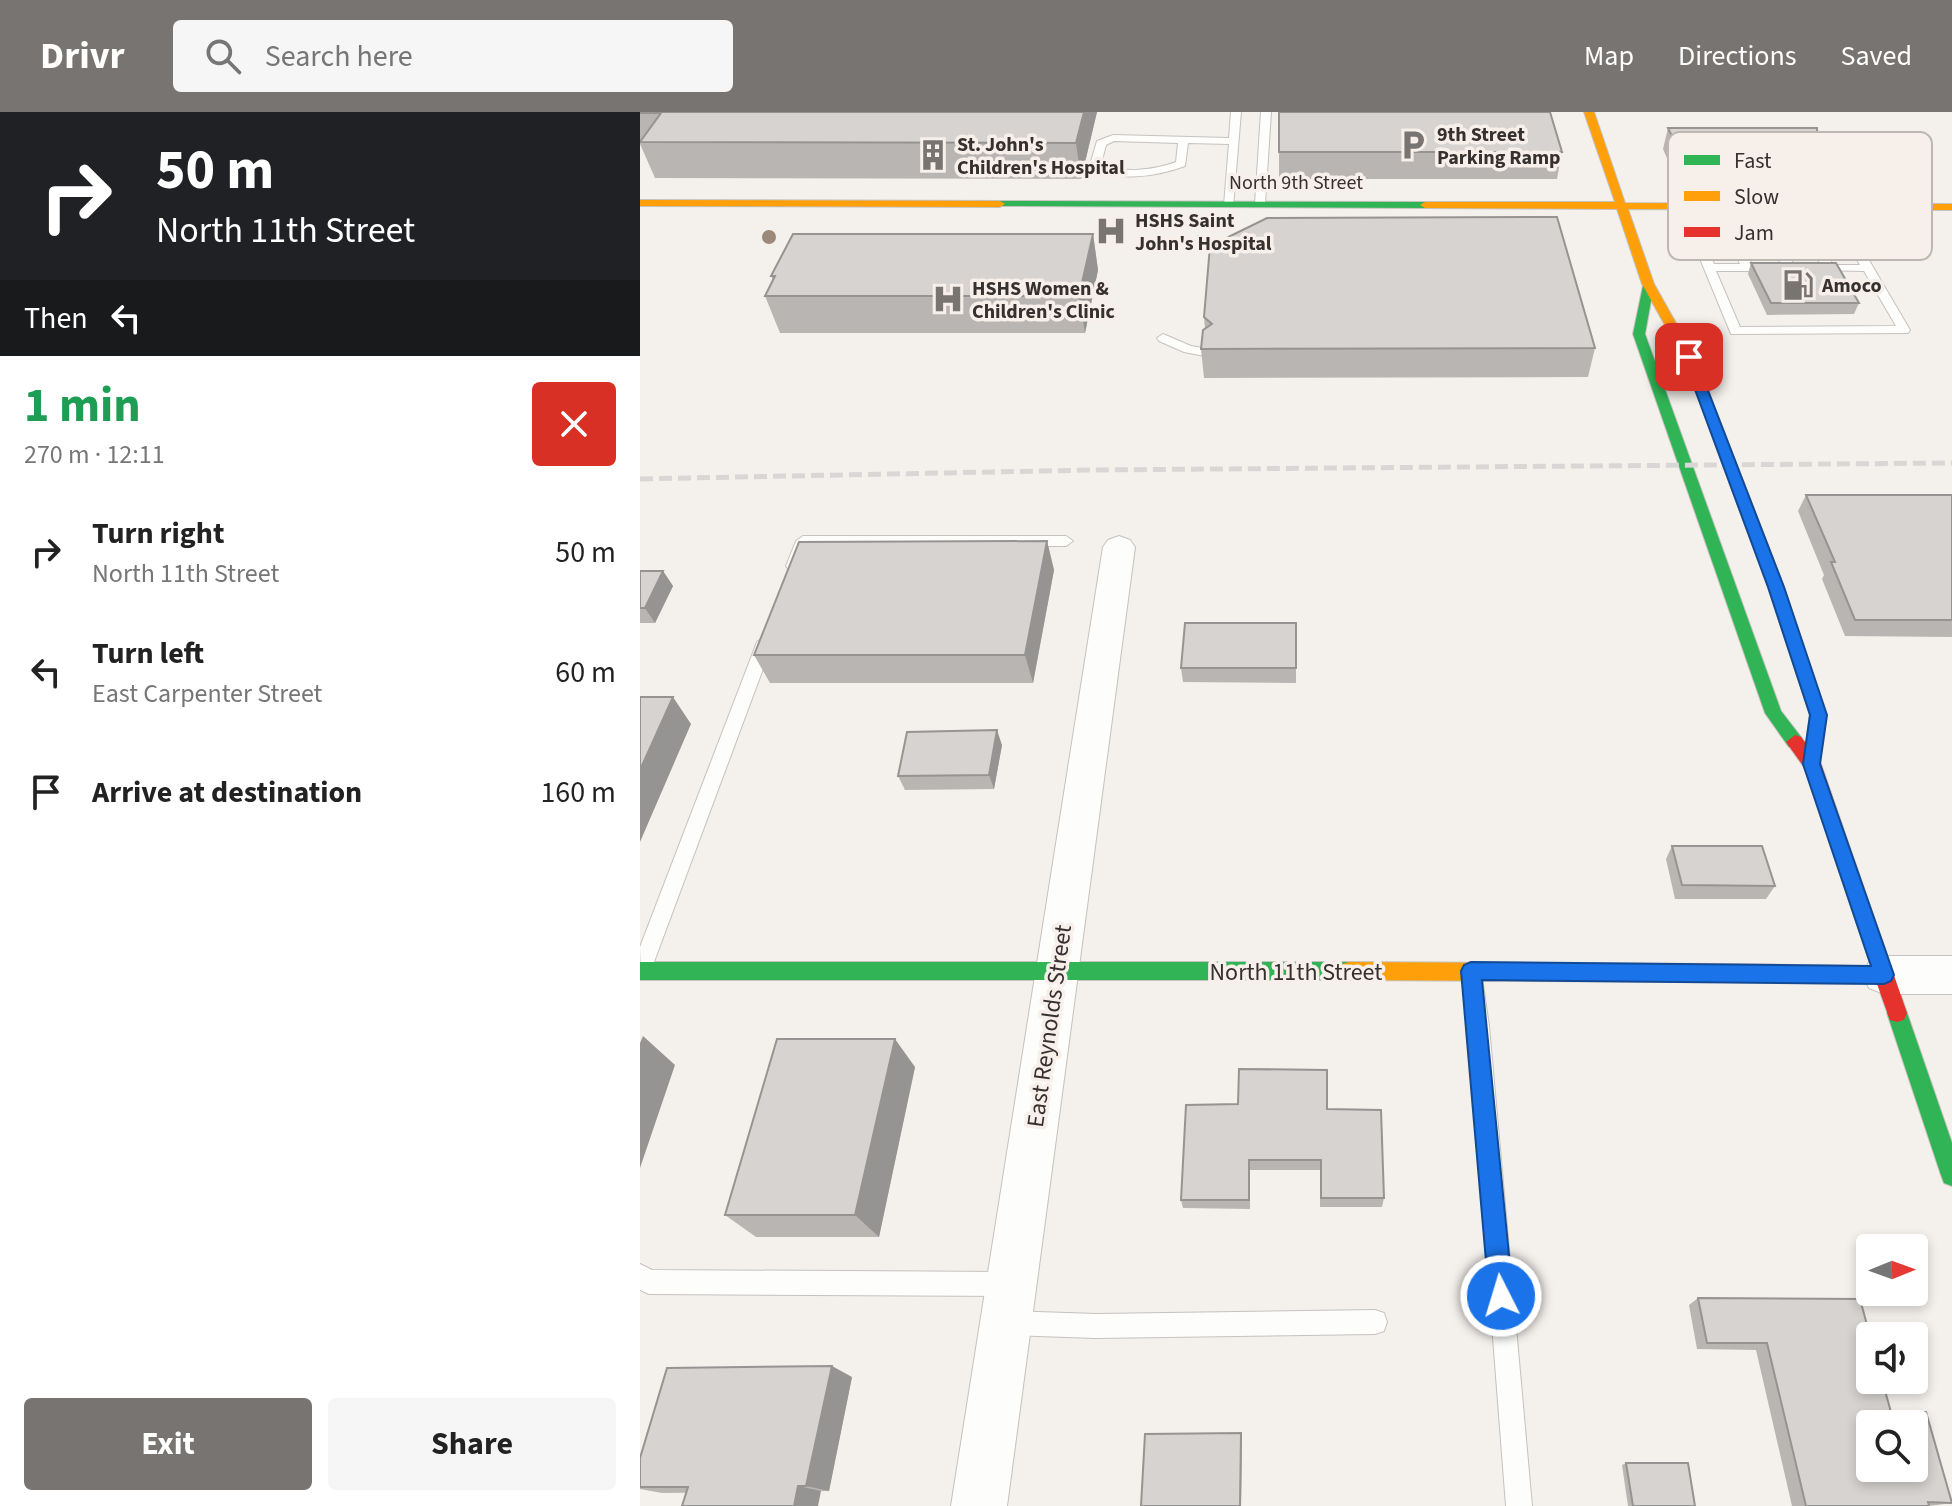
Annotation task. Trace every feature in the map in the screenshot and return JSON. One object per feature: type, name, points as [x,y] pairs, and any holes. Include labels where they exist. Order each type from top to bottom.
[{"type":"street","points":[[1589,112],[1648,284],[1689,357],[1776,587],[1818,715],[1812,764]]},
{"type":"street","name":"North 9th Street","points":[[640,203],[1668,204]]},
{"type":"street","name":"North 9th Street","points":[[1932,207],[1952,207]]},
{"type":"street","points":[[1648,284],[1639,334],[1773,713],[1812,764],[1952,1175]]},
{"type":"street","name":"East Reynolds Street","points":[[979,1506],[1119,547]]},
{"type":"street","name":"North 11th Street","points":[[640,971],[1471,971],[1952,975]]},
{"type":"lane","points":[[1229,205],[1236,112]]},
{"type":"lane","points":[[1260,204],[1266,112]]},
{"type":"lane","points":[[1183,141],[1181,164],[1167,171],[1103,171],[1095,165],[1101,143],[1113,138],[1234,141]]},
{"type":"lane","points":[[1706,260],[1735,331],[1904,330],[1863,260]]},
{"type":"lane","points":[[1744,260],[1748,268]]},
{"type":"lane","points":[[1785,260],[1789,268]]},
{"type":"lane","points":[[1825,260],[1829,268]]},
{"type":"lane","points":[[1709,267],[1868,268]]},
{"type":"lane","points":[[1163,338],[1188,349],[1205,352]]},
{"type":"lane","points":[[787,585],[803,541],[1066,541]]},
{"type":"lane","points":[[640,971],[770,629]]},
{"type":"lane","points":[[1471,971],[1480,1042],[1519,1506]]},
{"type":"lane","points":[[640,1276],[649,1282],[1009,1304],[1096,1326],[1375,1322]]},
{"type":"building","points":[[640,112],[1084,112],[1076,143],[640,142],[661,113]]},
{"type":"building","points":[[1279,112],[1550,112],[1562,152],[1279,152]]},
{"type":"building","points":[[1668,128],[1817,128],[1817,132],[1670,132]]},
{"type":"building","points":[[1557,217],[1595,348],[1201,349],[1203,330],[1212,324],[1204,317],[1210,246],[1267,218]]},
{"type":"building","points":[[793,234],[1093,234],[1079,296],[765,296],[775,276],[771,276]]},
{"type":"building","points":[[1751,263],[1836,263],[1859,303],[1771,303]]},
{"type":"building","points":[[1806,495],[1952,495],[1952,620],[1855,620],[1831,562],[1835,562]]},
{"type":"building","points":[[1047,541],[1025,655],[754,655],[799,542]]},
{"type":"building","points":[[640,571],[663,571],[645,608],[640,608]]},
{"type":"building","points":[[1185,623],[1296,623],[1296,668],[1181,668]]},
{"type":"building","points":[[640,697],[673,697],[640,770]]},
{"type":"building","points":[[997,730],[989,775],[898,776],[907,732]]},
{"type":"building","points":[[1672,846],[1762,846],[1775,886],[1682,885]]},
{"type":"building","points":[[777,1039],[895,1039],[855,1215],[725,1215]]},
{"type":"building","points":[[1239,1069],[1327,1070],[1327,1109],[1381,1110],[1384,1198],[1321,1198],[1321,1160],[1249,1160],[1249,1200],[1181,1200],[1186,1105],[1238,1104]]},
{"type":"building","points":[[1698,1298],[1856,1299],[1856,1306],[1862,1306],[1866,1322],[1856,1322],[1856,1394],[1886,1394],[1890,1410],[1856,1410],[1856,1482],[1928,1482],[1928,1419],[1952,1503],[1928,1502],[1929,1506],[1806,1506],[1767,1343],[1707,1343]]},
{"type":"building","points":[[832,1366],[806,1486],[798,1486],[794,1506],[682,1506],[688,1487],[640,1487],[640,1458],[667,1368]]},
{"type":"building","points":[[1241,1433],[1240,1506],[1141,1506],[1145,1434]]},
{"type":"building","points":[[1626,1463],[1688,1463],[1695,1506],[1633,1506]]},
{"type":"railway","points":[[640,479],[1094,470],[1952,463]]},
{"type":"traffic: fast","points":[[1000,204],[1425,205]]},
{"type":"traffic: fast","points":[[1648,284],[1639,334],[1773,713],[1795,742]]},
{"type":"traffic: fast","points":[[640,971],[1348,971]]},
{"type":"traffic: fast","points":[[1897,1013],[1952,1175]]},
{"type":"traffic: slow","points":[[1589,112],[1648,284],[1689,357],[1776,587],[1818,715],[1812,764]]},
{"type":"traffic: slow","points":[[640,203],[1000,204]]},
{"type":"traffic: slow","points":[[1425,205],[1668,206]]},
{"type":"traffic: slow","points":[[1932,207],[1952,207]]},
{"type":"traffic: slow","points":[[1348,971],[1726,973]]},
{"type":"traffic: jam","points":[[1795,742],[1812,764],[1897,1013]]},
{"type":"traffic: jam","points":[[1726,973],[1884,975]]},
{"type":"place","name":"9th Street Parking Ramp","points":[[1413,145]]},
{"type":"place","name":"St. John's Children's Hospital","points":[[933,155]]},
{"type":"place","name":"HSHS Saint John's Hospital","points":[[1111,231]]},
{"type":"place","name":"Amoco","points":[[1798,285]]},
{"type":"place","name":"HSHS Women & Children's Clinic","points":[[948,299]]},
{"type":"route","points":[[1501,1296],[1479,1026],[1471,971],[1884,975],[1812,764],[1818,715],[1776,587],[1689,357]]}]
